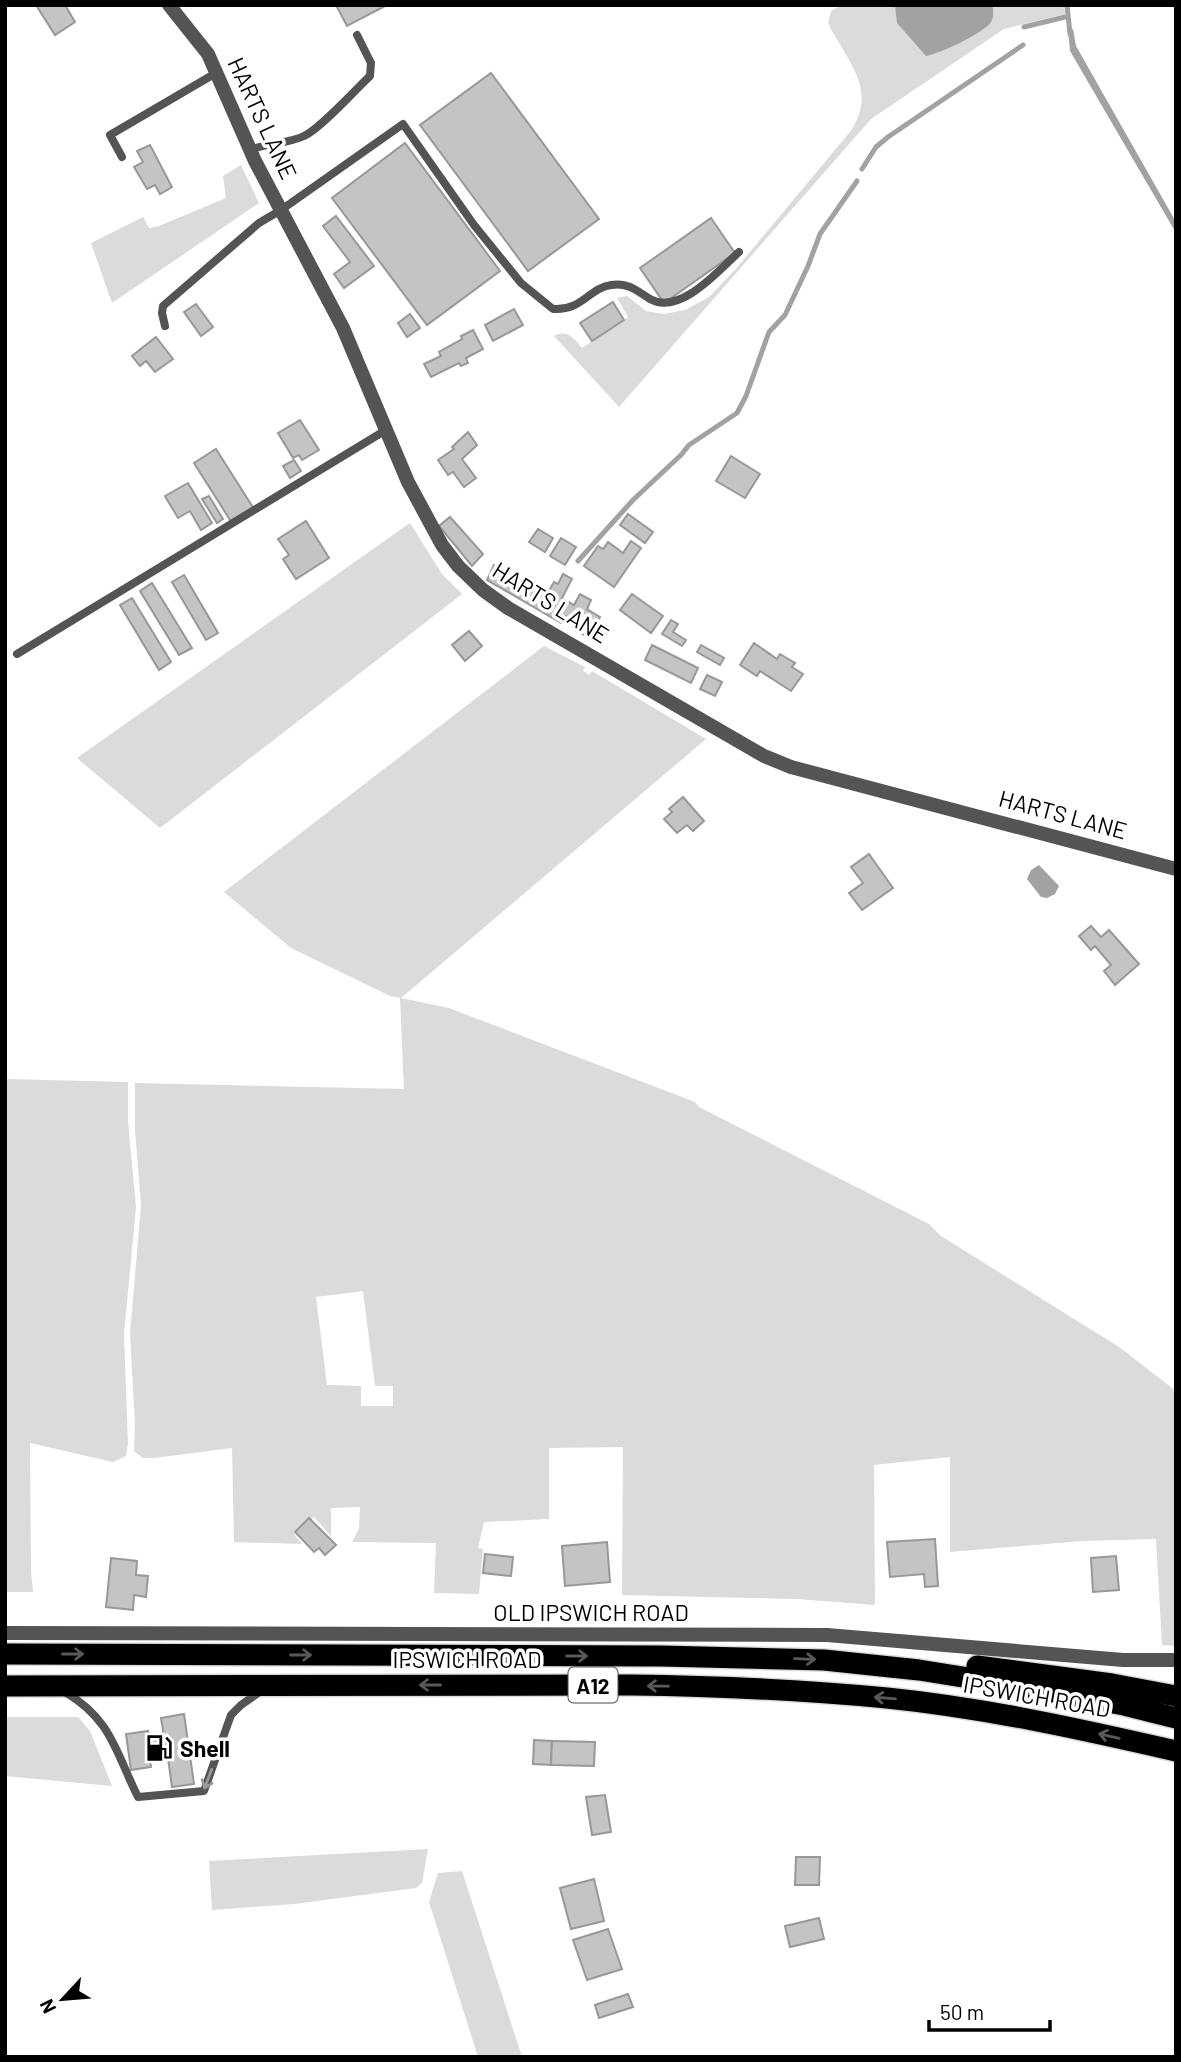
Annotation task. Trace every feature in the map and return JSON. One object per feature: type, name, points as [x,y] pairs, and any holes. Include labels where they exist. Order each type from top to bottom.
[{"type":"highway","name":"IPSWICH ROAD","points":[[5,1654],[738,1657],[824,1660],[919,1670],[1084,1698],[1176,1718]]},
{"type":"highway","name":"A12","points":[[919,1670],[964,1664],[1112,1684],[1176,1696]]},
{"type":"highway","name":"IPSWICH ROAD","points":[[5,1686],[658,1686],[888,1698],[1054,1723],[1176,1751]]},
{"type":"street","name":"HARTS LANE","points":[[169,5],[208,54],[250,150],[342,328],[408,482],[442,545],[458,566],[483,590],[508,608],[764,756],[791,766],[1176,869]]},
{"type":"street","name":"OLD IPSWICH ROAD","points":[[5,1633],[827,1635],[1123,1660],[1176,1660]]},
{"type":"lane","points":[[250,150],[304,136],[370,76],[370,63],[358,35]]},
{"type":"lane","points":[[122,157],[110,135],[216,72]]},
{"type":"lane","points":[[165,326],[163,306],[259,223],[281,211],[403,124],[474,225],[521,283],[553,309],[573,307],[605,286],[612,285],[633,287],[661,304],[682,300],[739,251]]},
{"type":"lane","points":[[17,654],[386,430]]},
{"type":"lane","points":[[55,1686],[85,1704],[94,1713],[113,1741],[118,1759],[138,1797],[204,1791],[232,1715],[241,1705],[270,1686]]},
{"type":"shaded area","points":[[842,5],[1064,5],[1065,14],[1004,29],[871,119],[619,407],[554,336],[566,334],[582,348],[628,317],[617,298],[627,296],[646,311],[664,314],[685,310],[709,297],[734,271],[850,132],[858,117],[861,89],[857,76],[828,23],[831,11]]},
{"type":"shaded area","points":[[895,5],[993,5],[993,16],[987,27],[971,37],[926,56],[897,23]]},
{"type":"shaded area","points":[[1073,29],[1076,46],[1176,222],[1176,233],[1070,51],[1068,30]]},
{"type":"shaded area","points":[[241,165],[259,203],[112,303],[91,243],[143,217],[149,228],[159,226],[226,198],[223,176]]},
{"type":"shaded area","points":[[410,523],[442,574],[462,594],[160,828],[77,758]]},
{"type":"shaded area","points":[[544,646],[585,667],[583,671],[589,675],[592,671],[706,739],[401,998],[449,1008],[695,1102],[699,1107],[929,1224],[941,1236],[1119,1347],[1176,1391],[1176,1646],[1162,1645],[1156,1539],[1082,1541],[950,1552],[950,1457],[874,1465],[875,1605],[797,1599],[622,1595],[623,1447],[549,1448],[549,1519],[484,1522],[478,1548],[483,1549],[479,1594],[434,1593],[436,1543],[352,1542],[359,1529],[360,1507],[331,1508],[331,1536],[314,1517],[294,1534],[302,1544],[234,1542],[232,1448],[154,1458],[143,1458],[134,1451],[130,1334],[141,1205],[135,1130],[135,1083],[404,1089],[400,998],[390,996],[291,948],[224,892]],"holes":[[[363,1291],[375,1386],[393,1386],[393,1406],[361,1406],[361,1386],[327,1385],[316,1297]]]},
{"type":"shaded area","points":[[1039,865],[1059,886],[1055,894],[1047,898],[1041,897],[1027,879],[1031,870]]},
{"type":"shaded area","points":[[5,1079],[128,1082],[128,1121],[136,1207],[124,1334],[128,1444],[126,1456],[113,1462],[30,1443],[33,1592],[5,1592]]},
{"type":"shaded area","points":[[5,1717],[78,1717],[90,1731],[112,1786],[5,1776]]},
{"type":"shaded area","points":[[428,1849],[422,1883],[416,1888],[294,1904],[212,1910],[209,1861]]},
{"type":"shaded area","points":[[462,1871],[522,2057],[478,2057],[429,1902],[438,1873]]},
{"type":"building","points":[[36,5],[65,5],[75,22],[55,35]]},
{"type":"building","points":[[336,5],[387,5],[347,26]]},
{"type":"building","points":[[491,73],[599,219],[528,271],[420,125]]},
{"type":"building","points":[[405,143],[500,271],[427,325],[332,198]]},
{"type":"building","points":[[150,145],[172,187],[160,194],[155,185],[147,189],[134,167],[143,162],[137,151]]},
{"type":"building","points":[[336,216],[374,266],[344,288],[334,274],[350,262],[323,226]]},
{"type":"building","points":[[711,218],[735,253],[664,303],[640,268]]},
{"type":"building","points":[[613,302],[624,320],[592,341],[580,323]]},
{"type":"building","points":[[196,304],[213,327],[201,336],[184,312]]},
{"type":"building","points":[[514,309],[523,325],[493,341],[485,325]]},
{"type":"building","points":[[410,314],[420,328],[407,337],[398,323]]},
{"type":"building","points":[[473,330],[483,349],[466,358],[468,363],[461,366],[459,363],[431,377],[424,364],[441,356],[439,352]]},
{"type":"building","points":[[156,337],[173,359],[155,372],[146,361],[140,366],[132,356]]},
{"type":"building","points":[[300,420],[319,450],[302,460],[299,455],[293,458],[278,433]]},
{"type":"building","points":[[468,432],[477,445],[462,459],[476,478],[464,487],[453,472],[448,475],[438,460],[454,449],[452,447]]},
{"type":"building","points":[[216,449],[254,509],[232,523],[194,463]]},
{"type":"building","points":[[731,456],[760,474],[745,498],[716,481]]},
{"type":"building","points":[[294,460],[301,471],[290,478],[283,466]]},
{"type":"building","points":[[188,483],[212,523],[201,530],[190,511],[178,518],[165,496]]},
{"type":"building","points":[[209,496],[223,519],[217,523],[202,499]]},
{"type":"building","points":[[628,514],[653,532],[645,543],[620,525]]},
{"type":"building","points":[[450,517],[483,554],[472,566],[439,526]]},
{"type":"building","points":[[306,521],[329,558],[296,579],[283,559],[289,555],[278,539]]},
{"type":"building","points":[[538,529],[553,538],[545,552],[529,542]]},
{"type":"building","points":[[561,538],[576,547],[565,565],[550,556]]},
{"type":"building","points":[[631,541],[641,548],[614,587],[584,566],[598,546],[603,549],[608,542],[623,553]]},
{"type":"building","points":[[494,565],[546,596],[554,582],[558,584],[563,574],[572,579],[562,598],[574,605],[580,594],[591,600],[587,609],[600,617],[588,637],[576,631],[580,624],[565,616],[561,623],[487,580]]},
{"type":"building","points":[[184,575],[218,633],[206,640],[172,582]]},
{"type":"building","points":[[152,583],[192,648],[179,655],[140,591]]},
{"type":"building","points":[[632,594],[663,616],[651,633],[620,610]]},
{"type":"building","points":[[132,598],[171,662],[159,670],[120,605]]},
{"type":"building","points":[[671,620],[678,624],[673,632],[686,640],[682,646],[662,634]]},
{"type":"building","points":[[469,631],[482,646],[465,661],[452,645]]},
{"type":"building","points":[[754,643],[777,659],[780,654],[795,663],[792,667],[803,674],[791,691],[760,671],[757,676],[740,665]]},
{"type":"building","points":[[652,645],[698,668],[691,683],[645,660]]},
{"type":"building","points":[[701,645],[724,658],[720,665],[697,652]]},
{"type":"building","points":[[707,675],[722,682],[715,696],[700,689]]},
{"type":"building","points":[[683,797],[704,821],[693,831],[687,825],[677,833],[664,819],[672,812],[669,809]]},
{"type":"building","points":[[869,854],[893,888],[862,910],[849,893],[863,883],[851,867]]},
{"type":"building","points":[[1091,926],[1101,937],[1109,930],[1139,964],[1115,985],[1104,971],[1111,965],[1095,946],[1091,950],[1079,936]]},
{"type":"building","points":[[309,1518],[336,1545],[325,1555],[319,1548],[314,1552],[295,1532]]},
{"type":"building","points":[[935,1539],[938,1586],[925,1587],[924,1574],[890,1577],[887,1542]]},
{"type":"building","points":[[607,1542],[610,1582],[565,1586],[562,1546]]},
{"type":"building","points":[[485,1554],[513,1557],[511,1576],[483,1573]]},
{"type":"building","points":[[1116,1556],[1119,1590],[1093,1592],[1091,1558]]},
{"type":"building","points":[[111,1558],[137,1561],[136,1575],[148,1576],[146,1597],[134,1595],[133,1610],[106,1607]]},
{"type":"building","name":"Shell","points":[[184,1714],[194,1784],[172,1787],[168,1758],[150,1760],[151,1767],[131,1770],[126,1734],[148,1731],[149,1738],[164,1736],[161,1718]]},
{"type":"building","points":[[534,1740],[552,1741],[551,1765],[533,1764]]},
{"type":"building","points":[[552,1741],[595,1742],[594,1766],[551,1765]]},
{"type":"building","points":[[605,1795],[611,1832],[592,1835],[586,1797]]},
{"type":"building","points":[[796,1857],[820,1857],[819,1885],[795,1885]]},
{"type":"building","points":[[594,1879],[604,1921],[571,1929],[560,1888]]},
{"type":"building","points":[[819,1918],[824,1939],[790,1947],[785,1926]]},
{"type":"building","points":[[608,1929],[622,1969],[587,1980],[573,1940]]},
{"type":"building","points":[[628,1994],[633,2007],[599,2018],[595,2005]]},
{"type":"waterway","points":[[1067,5],[1070,34]]},
{"type":"waterway","points":[[1024,27],[1065,17]]},
{"type":"waterway","points":[[862,169],[876,147],[888,137],[1023,45]]},
{"type":"waterway","points":[[578,561],[633,500],[689,445],[737,413],[746,396],[769,332],[785,315],[820,234],[857,181]]},
{"type":"place","name":"Shell","points":[[159,1748]]}]
